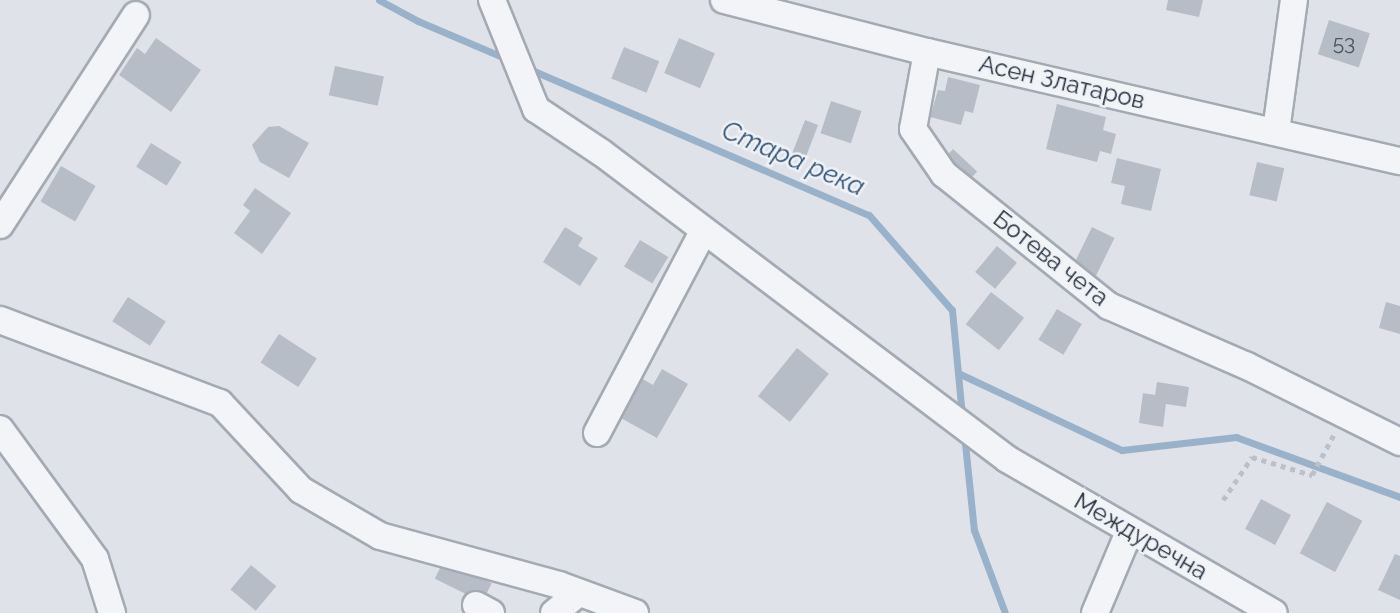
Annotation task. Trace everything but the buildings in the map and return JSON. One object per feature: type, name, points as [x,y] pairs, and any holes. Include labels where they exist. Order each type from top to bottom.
[{"type":"street","name":"Асен Златаров","points":[[724,0],[763,5],[927,52],[1400,161]]},
{"type":"street","points":[[1276,131],[1294,0]]},
{"type":"street","name":"Междуречна","points":[[493,4],[536,109],[602,153],[1007,459],[1129,532],[1275,613]]},
{"type":"street","points":[[0,225],[136,15]]},
{"type":"street","name":"Ботева чета","points":[[927,52],[912,129],[944,174],[1110,306],[1247,366],[1400,442]]},
{"type":"street","points":[[597,433],[704,230]]},
{"type":"street","points":[[0,320],[220,403],[301,490],[380,536],[579,593],[635,613]]},
{"type":"street","points":[[0,429],[95,559],[112,613]]},
{"type":"street","points":[[1095,613],[1129,532]]},
{"type":"street","points":[[554,613],[579,593]]},
{"type":"path","points":[[1223,500],[1252,457],[1312,475],[1324,452]]},
{"type":"waterway","name":"Стара река","points":[[379,0],[418,21],[507,59]]},
{"type":"waterway","name":"Стара река","points":[[527,68],[869,215],[952,310],[962,416]]},
{"type":"waterway","points":[[958,373],[1122,450],[1236,437],[1400,497]]},
{"type":"waterway","name":"Стара река","points":[[964,434],[974,530],[1005,613]]}]
